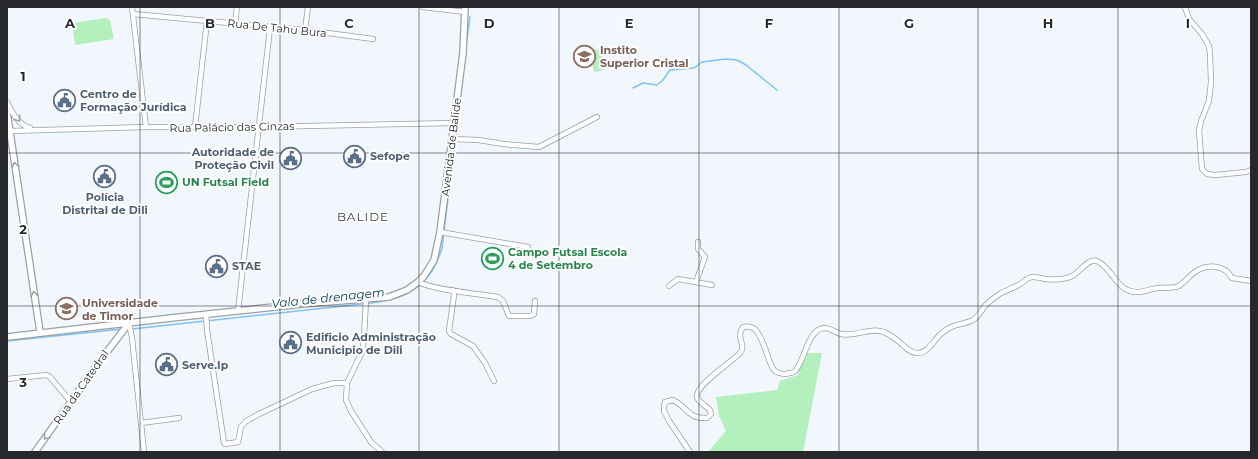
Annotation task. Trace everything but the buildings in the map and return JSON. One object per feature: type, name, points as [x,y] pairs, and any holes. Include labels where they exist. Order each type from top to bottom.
[{"type":"main road","name":"Avenida de Balide","points":[[418,282],[424,276],[434,260],[440,232],[454,140],[453,123],[463,53],[465,10]]},
{"type":"main road","points":[[7,112],[40,332]]},
{"type":"main road","points":[[7,337],[206,314],[389,297],[406,290],[418,282]]},
{"type":"main road","name":"Rua da Catedral","points":[[35,452],[129,323]]},
{"type":"street","points":[[132,7],[146,127]]},
{"type":"street","points":[[235,24],[237,7]]},
{"type":"street","points":[[305,30],[308,7]]},
{"type":"street","points":[[423,7],[465,10]]},
{"type":"street","points":[[1185,7],[1189,19],[1202,34],[1209,46],[1210,54],[1209,101],[1201,121],[1200,132],[1202,169],[1207,174],[1215,175],[1246,172],[1251,170]]},
{"type":"street","name":"Rua De Tahu Bura","points":[[133,14],[270,28],[305,30],[373,39]]},
{"type":"street","points":[[195,127],[207,21]]},
{"type":"street","points":[[238,311],[270,28]]},
{"type":"street","points":[[7,102],[24,127],[33,129]]},
{"type":"street","points":[[454,140],[479,140],[539,147],[597,117]]},
{"type":"street","name":"Rua Palácio das Cinzas","points":[[10,131],[33,129],[258,127],[453,123]]},
{"type":"street","points":[[440,232],[528,248]]},
{"type":"street","points":[[696,282],[705,257],[698,249],[698,242]]},
{"type":"street","points":[[690,452],[664,412],[665,402],[673,400],[690,414],[696,417],[707,418],[711,414],[710,410],[700,402],[698,398],[699,389],[741,352],[742,345],[740,332],[743,327],[747,326],[755,329],[765,347],[772,367],[780,374],[786,374],[794,372],[797,369],[805,349],[813,336],[824,328],[841,334],[878,330],[898,340],[911,352],[917,354],[928,349],[944,331],[952,326],[972,321],[991,299],[1027,279],[1032,277],[1055,280],[1071,277],[1085,264],[1092,261],[1097,261],[1106,268],[1123,289],[1130,292],[1140,292],[1158,288],[1174,288],[1199,269],[1209,267],[1218,267],[1226,270],[1232,278],[1251,281]]},
{"type":"street","points":[[669,286],[678,279],[712,285]]},
{"type":"street","points":[[418,282],[426,285],[498,297],[503,301],[509,316],[530,316],[534,314],[535,301]]},
{"type":"street","points":[[453,290],[454,295],[449,331],[451,334],[473,346],[485,363],[494,380]]},
{"type":"street","points":[[366,299],[362,352],[346,383],[346,400],[350,411],[370,442],[382,452]]},
{"type":"street","points":[[206,314],[207,330],[225,444],[238,442],[241,427],[245,422],[259,414],[312,389],[334,383],[346,383]]},
{"type":"street","points":[[129,323],[132,338],[144,452]]},
{"type":"street","points":[[7,379],[46,375],[50,377],[71,402]]},
{"type":"street","points":[[141,423],[179,418]]},
{"type":"street","points":[[374,444],[374,452]]},
{"type":"green space","points":[[106,18],[110,20],[114,39],[75,45],[72,23]]},
{"type":"green space","points":[[601,49],[604,70],[594,72],[590,51]]},
{"type":"green space","name":"UN Futsal Field","points":[[173,171],[174,192],[160,193],[159,172]]},
{"type":"green space","name":"Campo Futsal Escola 4 de Setembro","points":[[490,247],[499,249],[496,268],[487,266]]},
{"type":"green space","points":[[807,353],[822,353],[803,452],[708,452],[726,431],[719,416],[716,397],[777,390],[780,381],[798,375]]},
{"type":"waterway","name":"Vala de drenagem","points":[[466,45],[470,17]]},
{"type":"waterway","points":[[633,88],[643,83],[657,85],[663,80],[670,70],[694,68],[702,62],[725,59],[737,60],[746,65],[777,90]]},
{"type":"waterway","name":"Vala de drenagem","points":[[460,99],[461,91]]},
{"type":"waterway","name":"Vala de drenagem","points":[[423,282],[430,275],[439,258],[442,248],[458,115]]},
{"type":"waterway","name":"Vala de drenagem","points":[[132,329],[385,301],[408,293],[420,285]]},
{"type":"waterway","name":"Vala de drenagem","points":[[7,341],[122,329]]},
{"type":"place","name":"Instito Superior Cristal","points":[[584,56]]},
{"type":"place","name":"Centro de Formação Jurídica","points":[[65,100]]},
{"type":"place","name":"Sefope","points":[[354,156]]},
{"type":"place","name":"Autoridade de Proteção Civil","points":[[290,158]]},
{"type":"place","name":"Polícia Distrital de Dili","points":[[105,177]]},
{"type":"place","name":"UN Futsal Field","points":[[167,182]]},
{"type":"place","name":"Campo Futsal Escola 4 de Setembro","points":[[493,258]]},
{"type":"place","name":"STAE","points":[[217,266]]},
{"type":"place","name":"Universidade de Timor","points":[[66,309]]},
{"type":"place","name":"Edificio Administração Municipio de Dili","points":[[291,343]]},
{"type":"place","name":"Serve.Ip","points":[[166,365]]},
{"type":"district","name":"BALIDE","points":[[363,217]]}]
